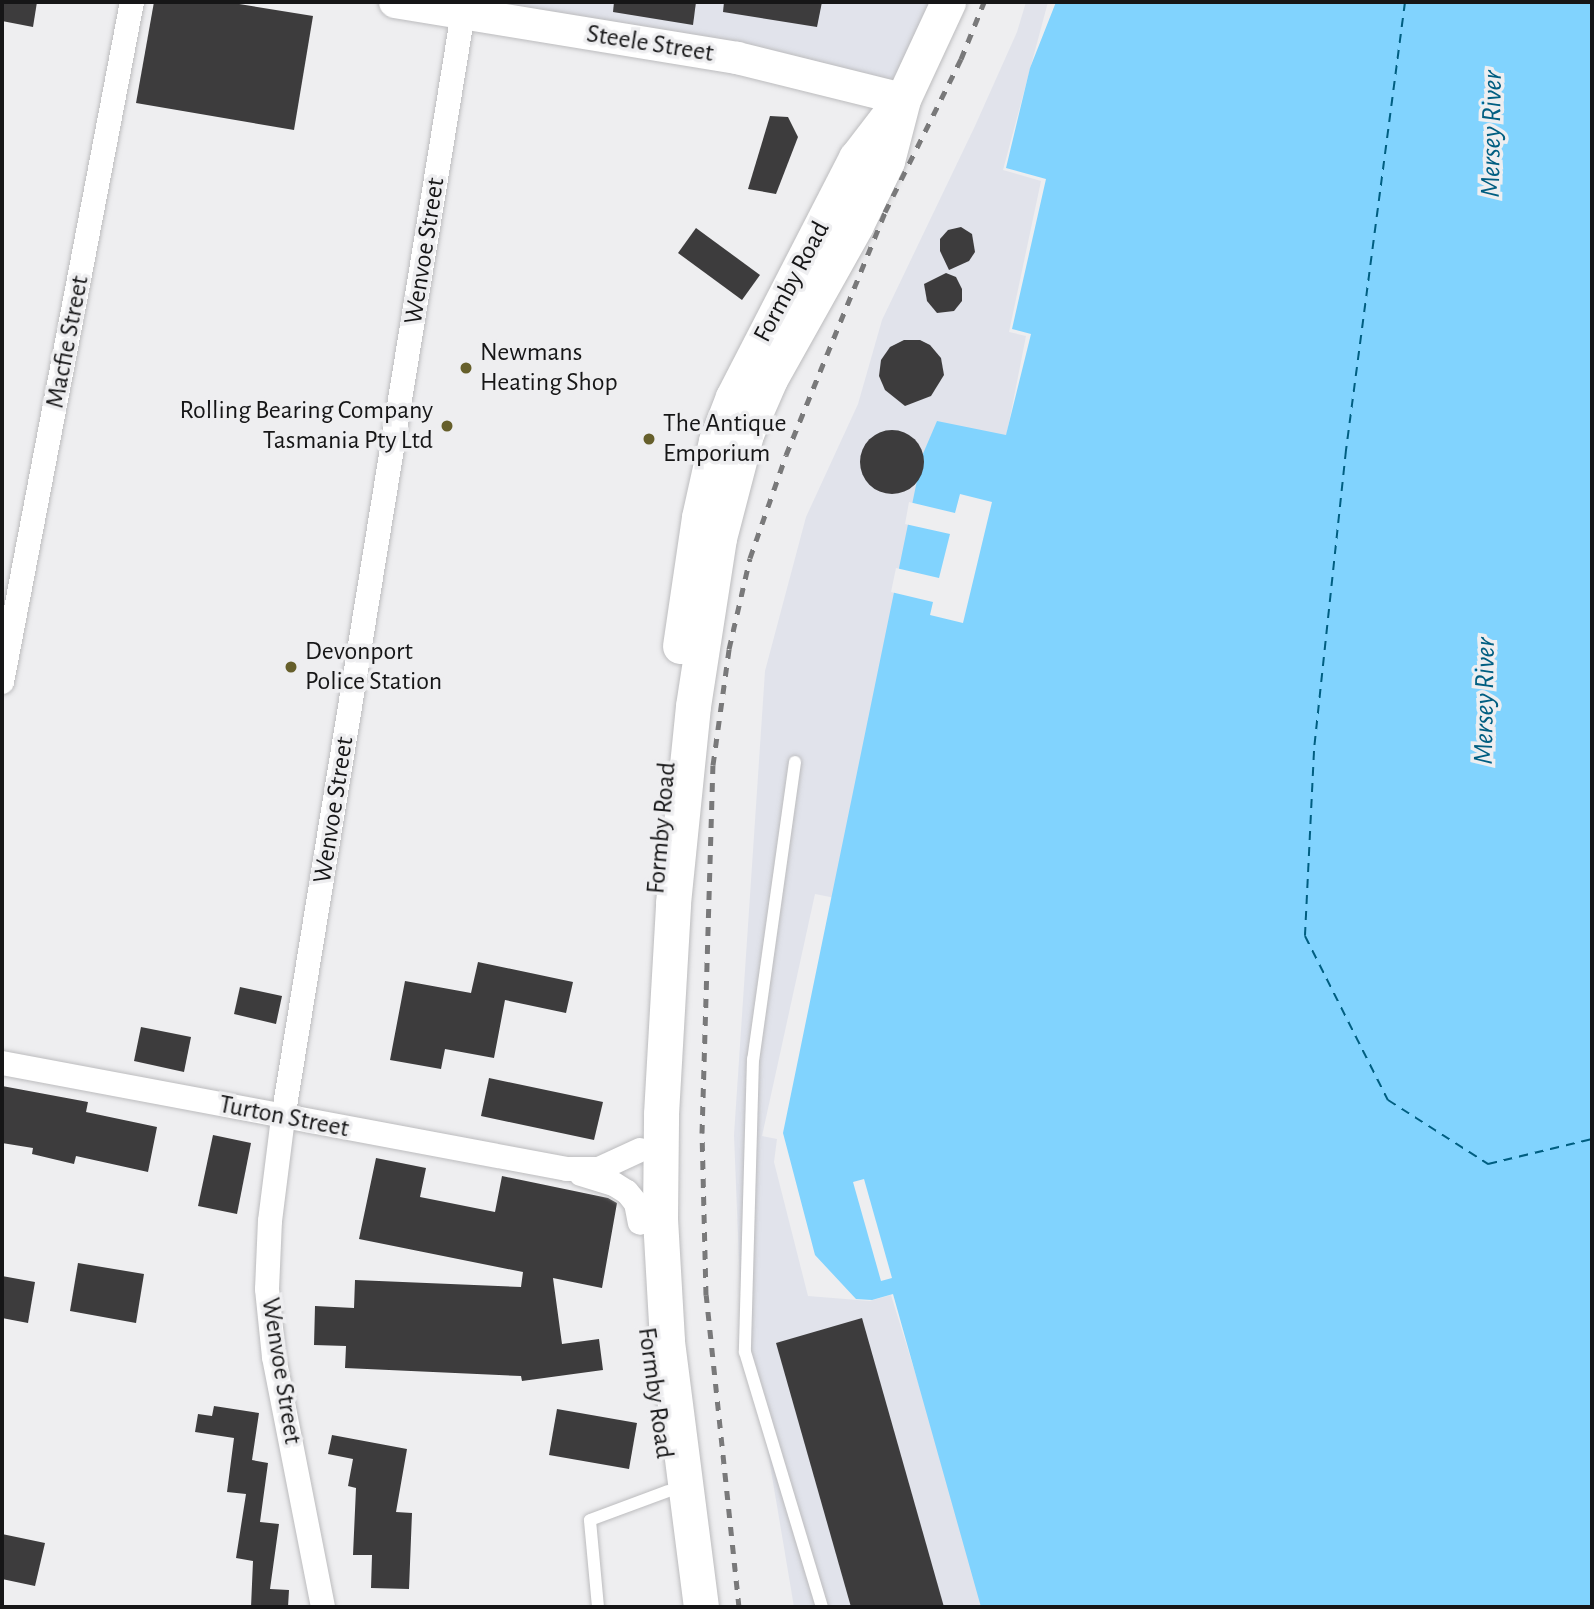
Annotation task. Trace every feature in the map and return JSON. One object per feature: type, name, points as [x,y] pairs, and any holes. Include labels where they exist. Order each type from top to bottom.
[{"type":"main road","name":"Formby Road","points":[[701,1607],[667,1340],[660,1217],[661,1114],[673,903],[693,706],[719,538],[746,434],[769,379],[856,225],[887,161],[903,99],[948,2]]},
{"type":"main road","name":"Formby Road","points":[[683,1607],[645,1327],[640,1150],[643,1052],[666,775],[686,594],[710,465],[733,397],[856,158],[870,136],[903,99]]},
{"type":"street","name":"Steele Street","points":[[395,2],[737,58],[903,99]]},
{"type":"street","name":"Macfie Street","points":[[2,682],[133,5]]},
{"type":"street","name":"Wenvoe Street","points":[[323,1607],[274,1357],[267,1289],[270,1221],[284,1118],[463,13]]},
{"type":"street","name":"Turton Street","points":[[2,1063],[567,1169],[621,1187],[636,1203],[640,1223]]},
{"type":"street","name":"Turton Street","points":[[567,1169],[599,1169],[640,1150]]},
{"type":"lane","points":[[795,762],[753,1059],[745,1352],[822,1607]]},
{"type":"lane","points":[[598,1607],[590,1520],[668,1491]]},
{"type":"shaded area","points":[[395,2],[947,2],[903,99]]},
{"type":"shaded area","points":[[1026,2],[1048,2],[1003,170],[1041,181],[1009,332],[1026,336],[968,632],[840,899],[815,894],[762,1136],[777,1139],[774,1162],[808,1296],[870,1301],[891,1295],[988,1607],[794,1607],[740,1286],[734,1135],[765,671],[806,517],[858,404],[882,320],[975,126],[1017,32]]},
{"type":"water","name":"Mersey River","points":[[1056,2],[1592,2],[1592,1607],[981,1607],[893,1294],[872,1300],[856,1299],[815,1255],[783,1133],[922,456],[937,421],[1006,435],[1031,334],[1012,329],[1046,179],[1006,168],[1030,68]]},
{"type":"pier","points":[[960,494],[992,502],[963,623],[930,615],[933,602],[891,592],[896,568],[939,578],[950,534],[905,524],[909,502],[955,513]]},
{"type":"pier","points":[[864,1179],[892,1278],[881,1281],[853,1182]]},
{"type":"building","points":[[2,2],[37,2],[33,27],[2,21]]},
{"type":"building","points":[[154,2],[227,2],[313,16],[294,130],[136,103]]},
{"type":"building","points":[[614,2],[696,2],[693,25],[613,12]]},
{"type":"building","points":[[724,2],[822,2],[817,27],[723,12]]},
{"type":"building","points":[[770,116],[788,117],[798,137],[776,194],[748,189]]},
{"type":"building","points":[[961,227],[972,234],[975,252],[969,261],[949,270],[940,251],[940,239],[948,230]]},
{"type":"building","points":[[696,228],[760,275],[742,300],[678,253]]},
{"type":"building","points":[[946,273],[956,277],[962,289],[962,301],[954,311],[937,313],[927,301],[924,284]]},
{"type":"building","points":[[904,340],[920,340],[930,345],[941,358],[944,375],[931,396],[905,406],[885,390],[879,376],[881,360],[890,347]]},
{"type":"building","points":[[892,430],[915,439],[924,462],[915,485],[892,494],[869,485],[860,462],[869,439]]},
{"type":"building","points":[[478,962],[573,982],[566,1013],[505,1000],[494,1058],[445,1049],[441,1069],[390,1060],[405,981],[471,993]]},
{"type":"building","points":[[240,987],[282,996],[276,1024],[234,1014]]},
{"type":"building","points":[[141,1027],[191,1037],[184,1072],[134,1061]]},
{"type":"building","points":[[489,1078],[603,1102],[594,1140],[481,1116]]},
{"type":"building","points":[[2,1086],[88,1102],[86,1112],[157,1127],[148,1172],[76,1156],[74,1164],[32,1154],[33,1148],[2,1143]]},
{"type":"building","points":[[213,1135],[251,1143],[237,1214],[198,1206]]},
{"type":"building","points":[[376,1158],[426,1168],[420,1197],[495,1212],[502,1176],[608,1198],[617,1203],[602,1288],[553,1278],[562,1344],[599,1339],[603,1370],[522,1381],[521,1376],[345,1368],[346,1346],[314,1345],[315,1306],[354,1308],[355,1280],[521,1287],[523,1272],[359,1239]]},
{"type":"building","points":[[78,1263],[144,1274],[136,1323],[70,1311]]},
{"type":"building","points":[[2,1276],[35,1282],[28,1323],[2,1318]]},
{"type":"building","points":[[862,1318],[944,1607],[851,1607],[776,1343]]},
{"type":"building","points":[[214,1406],[259,1413],[252,1460],[268,1463],[260,1522],[279,1524],[270,1589],[289,1590],[288,1607],[251,1607],[253,1561],[236,1558],[246,1494],[227,1492],[234,1438],[195,1432],[198,1414],[212,1416]]},
{"type":"building","points":[[557,1409],[637,1423],[629,1469],[549,1455]]},
{"type":"building","points":[[332,1435],[407,1449],[396,1512],[412,1513],[409,1589],[371,1588],[372,1555],[353,1555],[356,1488],[348,1486],[353,1459],[328,1454]]},
{"type":"building","points":[[2,1534],[45,1543],[35,1586],[2,1579]]},
{"type":"ferry route","points":[[1405,2],[1346,450],[1314,751],[1305,936],[1388,1100],[1488,1164],[1592,1139]]},
{"type":"railway","points":[[739,1607],[706,1295],[702,1133],[713,765],[729,649],[750,558],[786,455],[885,212],[961,59],[984,2]]},
{"type":"place","name":"Newmans Heating Shop","points":[[466,368]]},
{"type":"place","name":"Rolling Bearing Company Tasmania Pty Ltd","points":[[447,426]]},
{"type":"place","name":"The Antique Emporium","points":[[649,439]]},
{"type":"place","name":"Devonport Police Station","points":[[291,667]]}]
